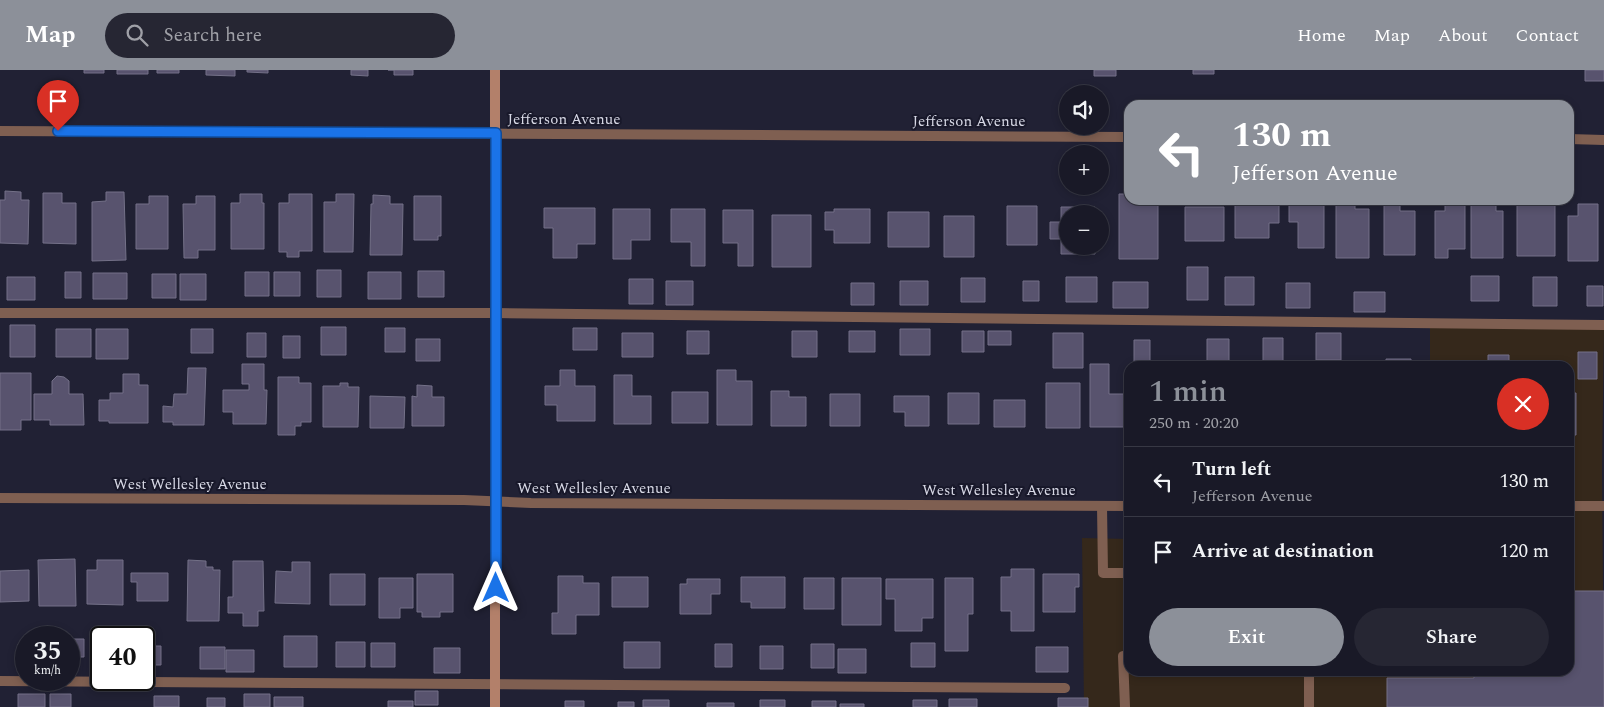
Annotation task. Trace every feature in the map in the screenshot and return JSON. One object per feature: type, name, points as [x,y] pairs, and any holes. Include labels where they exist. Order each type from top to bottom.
[{"type":"street","points":[[495,70],[495,707]]},
{"type":"street","name":"Jefferson Avenue","points":[[0,130],[1124,137]]},
{"type":"street","points":[[1574,140],[1604,140]]},
{"type":"street","points":[[0,313],[495,313],[1604,324]]},
{"type":"street","name":"West Wellesley Avenue","points":[[0,498],[1124,506]]},
{"type":"street","points":[[1102,506],[1103,573],[1124,573]]},
{"type":"street","points":[[1574,506],[1604,506]]},
{"type":"street","points":[[1124,656],[1125,707]]},
{"type":"street","points":[[1309,676],[1309,707]]},
{"type":"street","points":[[0,681],[1065,688]]},
{"type":"shaded area","points":[[1430,327],[1604,327],[1602,473],[1604,707],[1084,707],[1082,538],[1124,539],[1124,676],[1574,676],[1574,361],[1430,361]]},
{"type":"building","points":[[84,70],[104,70],[104,73],[84,73]]},
{"type":"building","points":[[117,70],[148,70],[148,74],[117,74]]},
{"type":"building","points":[[157,70],[179,70],[179,73],[157,73]]},
{"type":"building","points":[[206,70],[235,70],[235,76],[206,75]]},
{"type":"building","points":[[247,70],[268,70],[268,73],[247,72]]},
{"type":"building","points":[[351,70],[368,70],[368,76],[351,75]]},
{"type":"building","points":[[394,70],[413,70],[413,75],[394,75]]},
{"type":"building","points":[[1094,70],[1116,70],[1116,76],[1094,76]]},
{"type":"building","points":[[1193,70],[1214,70],[1214,74],[1193,74]]},
{"type":"building","points":[[1585,70],[1604,70],[1604,81],[1585,81]]},
{"type":"building","points":[[5,191],[21,192],[21,200],[29,200],[28,244],[0,243],[0,200],[5,200]]},
{"type":"building","points":[[106,192],[124,192],[126,260],[92,261],[92,202],[106,201]]},
{"type":"building","points":[[43,193],[62,193],[62,203],[76,203],[76,244],[43,243]]},
{"type":"building","points":[[240,194],[262,194],[262,203],[264,203],[264,249],[231,249],[231,203],[240,203]]},
{"type":"building","points":[[289,194],[312,194],[312,251],[299,251],[299,257],[287,257],[287,252],[279,252],[279,203],[289,203]]},
{"type":"building","points":[[336,194],[354,194],[353,252],[324,252],[324,202],[336,202]]},
{"type":"building","points":[[1119,194],[1124,194],[1124,205],[1158,205],[1158,259],[1119,259]]},
{"type":"building","points":[[373,195],[390,196],[390,204],[403,204],[402,255],[370,255],[371,204],[373,204]]},
{"type":"building","points":[[149,196],[168,196],[168,249],[136,249],[136,204],[149,204]]},
{"type":"building","points":[[196,196],[215,196],[215,250],[198,250],[198,258],[184,258],[183,204],[196,204]]},
{"type":"building","points":[[414,196],[441,196],[441,236],[438,236],[438,240],[414,240]]},
{"type":"building","points":[[1578,204],[1598,204],[1598,261],[1568,261],[1568,216],[1578,216]]},
{"type":"building","points":[[1235,205],[1279,205],[1279,223],[1269,223],[1269,238],[1235,238]]},
{"type":"building","points":[[1289,205],[1324,205],[1324,248],[1298,248],[1298,222],[1289,222]]},
{"type":"building","points":[[1336,205],[1355,205],[1355,209],[1369,209],[1369,258],[1336,258]]},
{"type":"building","points":[[1384,205],[1400,205],[1400,211],[1415,211],[1415,255],[1384,255]]},
{"type":"building","points":[[1445,205],[1465,205],[1465,249],[1448,249],[1448,258],[1435,258],[1435,211],[1445,211]]},
{"type":"building","points":[[1471,205],[1496,205],[1496,211],[1503,211],[1503,258],[1471,258]]},
{"type":"building","points":[[1517,205],[1555,205],[1555,256],[1517,256]]},
{"type":"building","points":[[1007,206],[1037,206],[1037,245],[1007,245]]},
{"type":"building","points":[[1185,207],[1224,207],[1224,241],[1185,241]]},
{"type":"building","points":[[544,208],[595,208],[595,244],[577,244],[577,258],[553,258],[553,228],[544,228]]},
{"type":"building","points":[[613,209],[650,209],[650,240],[631,240],[631,259],[613,259]]},
{"type":"building","points":[[671,209],[705,209],[705,266],[691,266],[691,242],[671,242]]},
{"type":"building","points":[[834,209],[870,209],[870,243],[834,243],[834,230],[825,230],[825,212],[834,212]]},
{"type":"building","points":[[723,210],[753,210],[753,266],[738,266],[738,243],[723,243]]},
{"type":"building","points":[[888,212],[929,212],[929,247],[888,247]]},
{"type":"building","points":[[772,215],[811,215],[811,267],[772,267]]},
{"type":"building","points":[[944,216],[974,216],[974,257],[944,257]]},
{"type":"building","points":[[1050,222],[1059,222],[1059,239],[1050,239]]},
{"type":"building","points":[[1187,267],[1208,267],[1208,300],[1187,300]]},
{"type":"building","points":[[317,270],[341,270],[341,297],[317,297]]},
{"type":"building","points":[[418,271],[444,271],[444,297],[418,297]]},
{"type":"building","points":[[65,272],[81,272],[81,298],[65,298]]},
{"type":"building","points":[[245,272],[269,272],[269,296],[245,296]]},
{"type":"building","points":[[274,272],[300,272],[300,296],[274,296]]},
{"type":"building","points":[[368,272],[401,272],[401,299],[368,299]]},
{"type":"building","points":[[93,273],[127,273],[127,299],[93,299]]},
{"type":"building","points":[[152,274],[176,274],[176,298],[152,298]]},
{"type":"building","points":[[180,274],[206,274],[206,300],[180,300]]},
{"type":"building","points":[[1471,276],[1499,276],[1499,301],[1471,301]]},
{"type":"building","points":[[7,277],[35,277],[35,300],[7,300]]},
{"type":"building","points":[[1066,277],[1097,277],[1097,302],[1066,302]]},
{"type":"building","points":[[1225,277],[1254,277],[1254,305],[1225,305]]},
{"type":"building","points":[[1533,277],[1557,277],[1557,306],[1533,306]]},
{"type":"building","points":[[961,278],[985,278],[985,302],[961,302]]},
{"type":"building","points":[[629,279],[653,279],[653,304],[629,304]]},
{"type":"building","points":[[666,281],[693,281],[693,305],[666,305]]},
{"type":"building","points":[[900,281],[928,281],[928,305],[900,305]]},
{"type":"building","points":[[1023,281],[1039,281],[1039,301],[1023,301]]},
{"type":"building","points":[[1113,282],[1148,282],[1148,308],[1113,308]]},
{"type":"building","points":[[851,283],[874,283],[874,305],[851,305]]},
{"type":"building","points":[[1286,283],[1310,283],[1310,308],[1286,308]]},
{"type":"building","points":[[1587,286],[1603,286],[1603,306],[1587,306]]},
{"type":"building","points":[[1354,292],[1385,292],[1385,312],[1354,312]]},
{"type":"building","points":[[10,325],[35,325],[35,357],[10,357]]},
{"type":"building","points":[[321,327],[346,327],[346,355],[321,355]]},
{"type":"building","points":[[385,328],[405,328],[405,352],[385,352]]},
{"type":"building","points":[[573,328],[597,328],[597,350],[573,350]]},
{"type":"building","points":[[56,329],[91,329],[91,357],[56,357]]},
{"type":"building","points":[[96,329],[128,329],[128,359],[96,359]]},
{"type":"building","points":[[191,329],[213,329],[213,353],[191,353]]},
{"type":"building","points":[[900,329],[930,329],[930,355],[900,355]]},
{"type":"building","points":[[687,331],[709,331],[709,354],[687,354]]},
{"type":"building","points":[[792,331],[817,331],[817,357],[792,357]]},
{"type":"building","points":[[849,331],[875,331],[875,352],[849,352]]},
{"type":"building","points":[[962,331],[984,331],[984,352],[962,352]]},
{"type":"building","points":[[988,331],[1011,331],[1011,345],[988,345]]},
{"type":"building","points":[[247,333],[266,333],[266,357],[247,357]]},
{"type":"building","points":[[622,333],[653,333],[653,357],[622,357]]},
{"type":"building","points":[[1053,333],[1083,333],[1083,368],[1053,368]]},
{"type":"building","points":[[1316,333],[1341,333],[1341,360],[1316,360]]},
{"type":"building","points":[[283,336],[300,336],[300,358],[283,358]]},
{"type":"building","points":[[1263,338],[1283,338],[1283,361],[1263,361]]},
{"type":"building","points":[[416,339],[440,339],[440,361],[416,361]]},
{"type":"building","points":[[1207,339],[1229,339],[1229,361],[1207,361]]},
{"type":"building","points":[[1134,340],[1150,340],[1150,361],[1134,361]]},
{"type":"building","points":[[1578,352],[1597,352],[1597,379],[1578,379]]},
{"type":"building","points":[[1488,355],[1509,355],[1509,361],[1488,361]]},
{"type":"building","points":[[1386,359],[1411,359],[1411,361],[1386,361]]},
{"type":"building","points":[[242,364],[264,364],[264,390],[267,390],[266,424],[233,424],[233,412],[223,412],[223,390],[249,390],[249,384],[242,384]]},
{"type":"building","points":[[1090,364],[1109,364],[1109,394],[1124,394],[1124,427],[1090,427]]},
{"type":"building","points":[[188,368],[206,368],[204,425],[173,425],[173,422],[163,422],[163,406],[173,407],[174,394],[187,394]]},
{"type":"building","points":[[560,370],[575,370],[575,386],[595,386],[595,421],[557,421],[557,405],[545,405],[545,386],[560,386]]},
{"type":"building","points":[[717,370],[736,370],[736,381],[752,381],[752,425],[717,425]]},
{"type":"building","points":[[0,373],[31,373],[31,420],[21,420],[21,430],[0,430]]},
{"type":"building","points":[[123,374],[139,374],[139,385],[148,385],[148,423],[109,423],[109,421],[99,421],[99,400],[110,400],[110,393],[123,393]]},
{"type":"building","points":[[614,375],[632,375],[632,396],[651,396],[651,424],[614,424]]},
{"type":"building","points":[[57,376],[64,377],[69,381],[69,394],[83,394],[84,425],[50,425],[50,420],[34,420],[34,394],[52,394],[52,381]]},
{"type":"building","points":[[278,377],[299,377],[299,383],[311,383],[311,422],[301,422],[301,426],[295,426],[295,435],[278,435]]},
{"type":"building","points":[[340,383],[348,383],[348,387],[359,387],[358,427],[323,427],[323,386],[340,386]]},
{"type":"building","points":[[1046,383],[1080,383],[1080,428],[1046,428]]},
{"type":"building","points":[[417,385],[432,386],[432,397],[444,397],[444,426],[412,426],[412,396],[417,397]]},
{"type":"building","points":[[771,391],[789,391],[789,397],[806,397],[806,426],[771,426]]},
{"type":"building","points":[[672,392],[708,392],[708,423],[672,423]]},
{"type":"building","points":[[948,393],[979,393],[979,424],[948,424]]},
{"type":"building","points":[[1574,393],[1576,393],[1576,435],[1574,435]]},
{"type":"building","points":[[830,394],[860,394],[860,426],[830,426]]},
{"type":"building","points":[[370,396],[405,397],[404,428],[370,428]]},
{"type":"building","points":[[894,396],[929,396],[929,426],[905,426],[905,412],[894,412]]},
{"type":"building","points":[[994,400],[1025,400],[1025,427],[994,427]]},
{"type":"building","points":[[75,559],[76,606],[39,606],[38,560]]},
{"type":"building","points":[[97,560],[123,560],[123,605],[87,604],[87,570],[97,570]]},
{"type":"building","points":[[188,560],[206,561],[206,567],[220,570],[219,621],[187,621]]},
{"type":"building","points":[[233,561],[263,561],[264,611],[258,611],[258,626],[243,626],[243,613],[228,613],[228,597],[233,597]]},
{"type":"building","points":[[292,562],[310,562],[310,604],[275,603],[276,571],[292,572]]},
{"type":"building","points":[[1011,569],[1034,569],[1034,631],[1011,631],[1011,611],[1001,611],[1001,577],[1011,577]]},
{"type":"building","points":[[29,570],[29,601],[0,602],[0,571]]},
{"type":"building","points":[[131,573],[168,573],[168,601],[137,601],[137,582],[131,582]]},
{"type":"building","points":[[330,574],[365,574],[365,605],[330,605]]},
{"type":"building","points":[[417,574],[453,574],[453,612],[440,612],[440,617],[422,617],[422,612],[417,612]]},
{"type":"building","points":[[1043,574],[1079,574],[1079,587],[1075,587],[1075,612],[1043,612]]},
{"type":"building","points":[[558,576],[583,576],[583,583],[599,583],[599,615],[576,615],[576,634],[552,634],[552,613],[558,613]]},
{"type":"building","points":[[612,577],[648,577],[648,607],[612,607]]},
{"type":"building","points":[[741,577],[785,577],[785,608],[751,608],[751,602],[741,602]]},
{"type":"building","points":[[379,578],[413,578],[413,608],[400,608],[400,618],[379,618]]},
{"type":"building","points":[[804,578],[834,578],[834,609],[804,609]]},
{"type":"building","points":[[842,578],[881,578],[881,625],[842,625]]},
{"type":"building","points":[[945,578],[973,578],[973,614],[968,614],[968,651],[945,651]]},
{"type":"building","points":[[687,579],[720,579],[720,594],[711,594],[711,614],[680,614],[680,584],[687,584]]},
{"type":"building","points":[[886,579],[933,579],[933,618],[922,618],[922,631],[895,631],[895,599],[886,599]]},
{"type":"building","points":[[1574,591],[1604,591],[1604,707],[1387,707],[1387,678],[1474,678],[1474,676],[1574,676]]},
{"type":"building","points":[[284,636],[317,636],[317,667],[284,667]]},
{"type":"building","points":[[80,639],[84,639],[84,657],[80,657]]},
{"type":"building","points":[[336,642],[365,642],[365,667],[336,667]]},
{"type":"building","points":[[624,642],[660,642],[660,668],[624,668]]},
{"type":"building","points":[[371,643],[395,643],[395,667],[371,667]]},
{"type":"building","points":[[911,643],[935,643],[935,667],[911,667]]},
{"type":"building","points":[[715,644],[732,644],[732,667],[715,667]]},
{"type":"building","points":[[811,644],[834,644],[834,668],[811,668]]},
{"type":"building","points":[[155,646],[161,646],[161,665],[155,665]]},
{"type":"building","points":[[760,646],[783,646],[783,669],[760,669]]},
{"type":"building","points":[[200,647],[225,647],[225,669],[200,669]]},
{"type":"building","points":[[1036,647],[1068,647],[1068,672],[1036,672]]},
{"type":"building","points":[[434,648],[460,648],[460,673],[434,673]]},
{"type":"building","points":[[838,649],[866,649],[866,673],[838,673]]},
{"type":"building","points":[[226,650],[254,650],[254,672],[226,672]]},
{"type":"building","points":[[415,691],[438,691],[438,705],[415,705]]},
{"type":"building","points":[[18,694],[45,694],[45,707],[18,707]]},
{"type":"building","points":[[50,694],[71,694],[71,707],[50,707]]},
{"type":"building","points":[[244,694],[270,694],[270,707],[244,707]]},
{"type":"building","points":[[154,696],[179,696],[179,707],[154,707]]},
{"type":"building","points":[[274,697],[303,697],[303,707],[274,707]]},
{"type":"building","points":[[207,698],[225,698],[225,707],[207,707]]},
{"type":"building","points":[[1058,698],[1088,698],[1088,707],[1058,707]]},
{"type":"building","points":[[949,699],[977,699],[977,707],[949,707]]},
{"type":"building","points":[[643,700],[669,700],[669,707],[643,707]]},
{"type":"building","points":[[760,700],[785,700],[785,707],[760,707]]},
{"type":"building","points":[[913,700],[937,700],[937,707],[913,707]]},
{"type":"building","points":[[388,701],[413,701],[413,707],[388,707]]},
{"type":"building","points":[[565,701],[584,701],[584,707],[565,707]]},
{"type":"building","points":[[812,701],[836,701],[836,707],[812,707]]},
{"type":"building","points":[[618,702],[634,702],[634,707],[618,707]]},
{"type":"building","points":[[707,703],[734,703],[734,707],[707,707]]},
{"type":"building","points":[[840,704],[864,704],[864,707],[840,707]]},
{"type":"route","points":[[58,131],[496,133],[496,588]]}]
